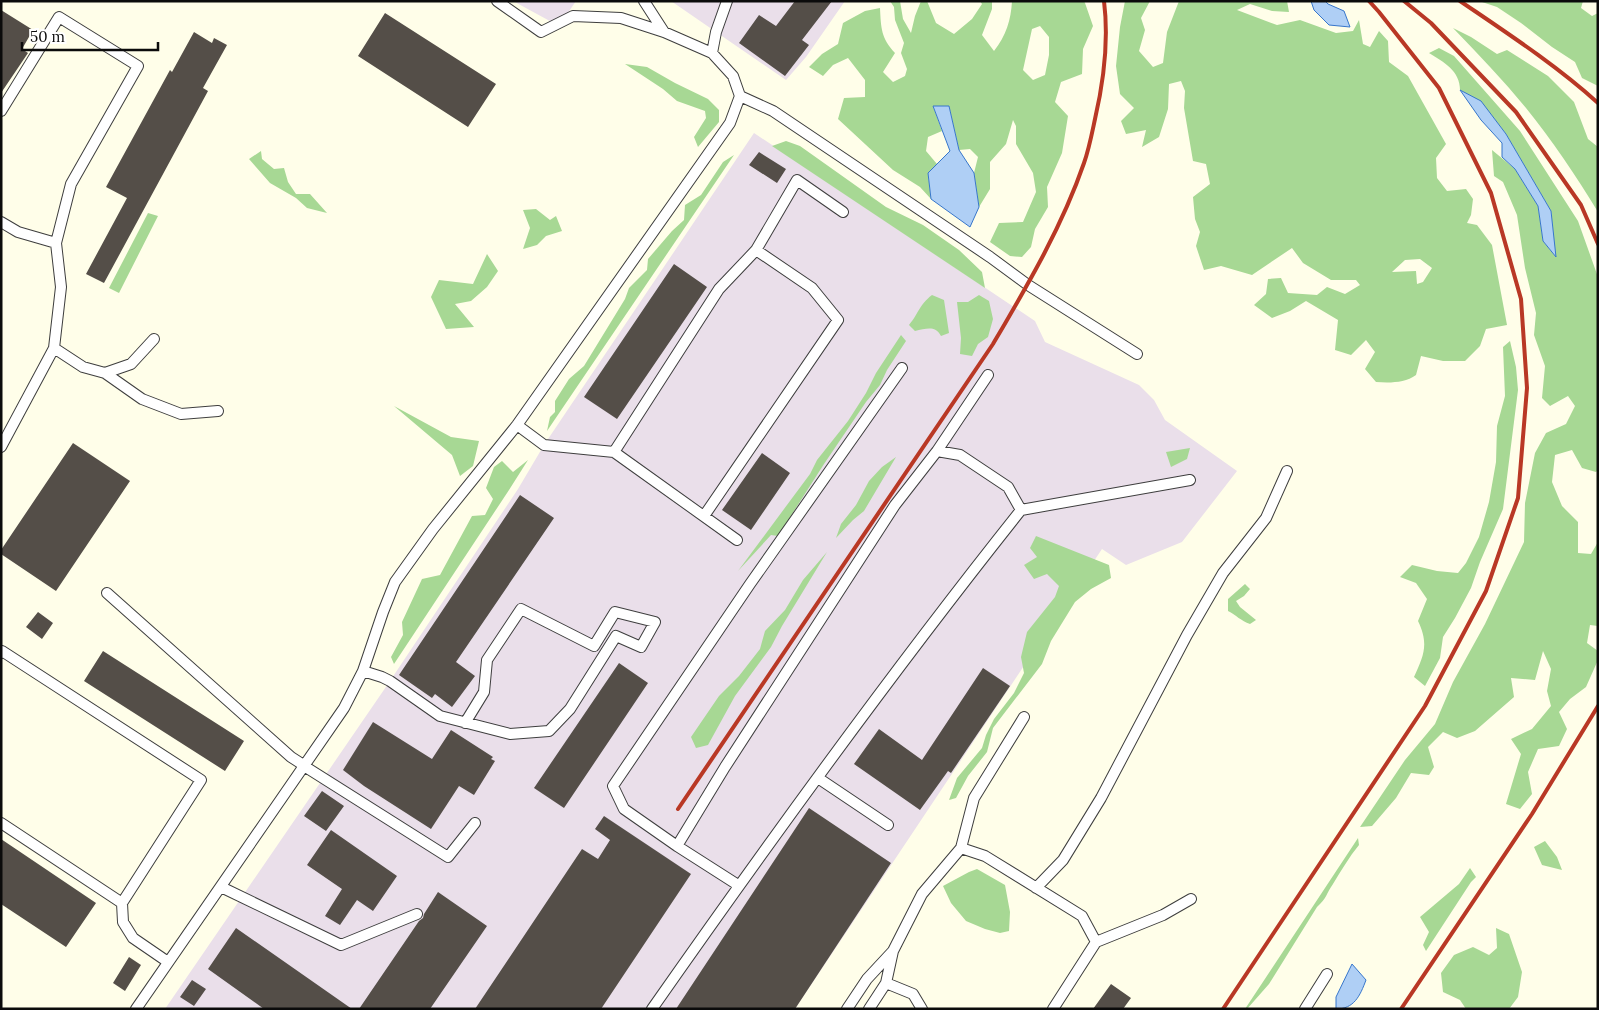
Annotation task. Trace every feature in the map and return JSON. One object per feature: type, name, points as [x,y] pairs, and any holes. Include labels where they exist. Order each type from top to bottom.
[{"type":"lane","points":[[136,1009],[344,708],[363,671],[395,582],[433,529],[517,425],[730,123],[740,96],[733,76],[712,53],[664,32],[621,18],[573,16],[541,32],[497,1]]},
{"type":"lane","points":[[644,1],[664,32]]},
{"type":"lane","points":[[712,53],[716,32],[728,1]]},
{"type":"lane","points":[[1,111],[59,17],[138,66],[71,184],[56,242],[61,287],[54,348],[1,447]]},
{"type":"lane","points":[[740,96],[773,111],[990,257],[1028,285],[1137,354]]},
{"type":"lane","points":[[614,452],[719,290],[756,250],[798,180],[843,212]]},
{"type":"lane","points":[[1,222],[18,232],[56,242]]},
{"type":"lane","points":[[704,516],[838,320],[812,288],[756,250]]},
{"type":"lane","points":[[105,373],[131,364],[154,339]]},
{"type":"lane","points":[[54,348],[83,367],[105,373],[142,398],[181,414],[218,411]]},
{"type":"lane","points":[[738,886],[624,809],[613,786],[750,584],[902,368]]},
{"type":"lane","points":[[677,846],[725,767],[890,513],[937,451],[988,376]]},
{"type":"lane","points":[[517,425],[544,445],[614,452],[737,540]]},
{"type":"lane","points":[[937,451],[960,455],[1008,487],[1021,510]]},
{"type":"lane","points":[[1036,888],[1063,860],[1101,798],[1187,635],[1223,573],[1266,518],[1287,472]]},
{"type":"lane","points":[[652,1009],[738,886],[957,590],[1021,510],[1190,480]]},
{"type":"lane","points":[[107,593],[291,757],[448,857],[475,823]]},
{"type":"lane","points":[[363,671],[382,677],[440,716],[465,723],[510,734],[549,731],[570,709],[616,636],[641,647],[655,622],[616,612],[594,646],[521,609],[487,660],[484,692],[465,723]]},
{"type":"lane","points":[[1,652],[202,780],[122,903],[123,922],[133,938],[168,962]]},
{"type":"lane","points":[[869,1009],[886,983],[893,951],[922,894],[961,848],[974,798],[1024,717]]},
{"type":"lane","points":[[818,778],[888,825]]},
{"type":"lane","points":[[1,823],[122,903]]},
{"type":"lane","points":[[961,848],[985,856],[1082,916],[1096,942]]},
{"type":"lane","points":[[221,887],[341,945],[417,914]]},
{"type":"lane","points":[[1053,1009],[1096,942],[1162,915],[1191,899]]},
{"type":"lane","points":[[847,1009],[867,980],[893,951]]},
{"type":"lane","points":[[1305,1009],[1327,974]]},
{"type":"lane","points":[[886,983],[914,994],[922,1009]]},
{"type":"shaded area","points":[[513,1],[576,1],[559,26]]},
{"type":"shaded area","points":[[671,1],[845,1],[806,57],[786,80]]},
{"type":"shaded area","points":[[754,133],[1035,321],[1045,342],[1139,385],[1154,400],[1165,420],[1237,471],[1182,542],[1126,565],[1102,549],[795,1009],[165,1009],[390,681],[518,489],[544,445]]},
{"type":"green space","points":[[890,1],[900,1],[903,19],[911,33],[921,1],[927,1],[936,23],[954,34],[972,19],[982,4],[980,1],[992,1],[992,9],[982,35],[994,51],[1002,40],[1007,28],[1012,1],[1084,1],[1093,26],[1083,49],[1082,74],[1061,82],[1055,102],[1068,116],[1062,153],[1047,187],[1048,207],[1035,229],[1031,247],[1022,257],[1010,256],[990,242],[999,223],[1023,222],[1036,192],[1033,173],[1016,144],[1016,126],[1013,120],[1006,144],[990,162],[990,189],[979,207],[974,173],[978,157],[970,149],[959,150],[949,106],[933,106],[942,131],[928,137],[926,151],[937,164],[928,173],[931,199],[920,187],[893,170],[838,119],[844,98],[865,97],[865,80],[848,58],[833,65],[823,76],[809,67],[822,54],[838,44],[843,23],[865,11],[880,8],[883,32],[895,53],[883,72],[893,82],[905,76],[907,69],[901,53],[904,43],[895,20],[894,7]],"holes":[[[1040,26],[1049,37],[1049,55],[1045,75],[1033,80],[1023,70],[1032,29]]]},
{"type":"green space","points":[[1125,1],[1150,1],[1141,18],[1145,30],[1139,51],[1153,67],[1163,63],[1167,32],[1179,1],[1287,1],[1289,12],[1272,11],[1250,4],[1237,10],[1277,25],[1300,20],[1336,33],[1353,31],[1359,20],[1363,44],[1370,47],[1379,31],[1388,41],[1389,62],[1408,76],[1446,144],[1436,158],[1437,178],[1447,191],[1466,189],[1473,199],[1471,215],[1467,223],[1477,225],[1492,245],[1507,325],[1486,329],[1480,346],[1465,361],[1443,361],[1421,356],[1416,375],[1412,378],[1397,382],[1376,382],[1365,369],[1375,352],[1366,340],[1351,355],[1335,350],[1338,320],[1306,301],[1290,311],[1272,318],[1254,305],[1266,294],[1268,279],[1281,278],[1288,293],[1317,295],[1327,287],[1345,294],[1360,285],[1356,280],[1331,280],[1303,263],[1292,248],[1252,275],[1221,266],[1204,270],[1196,246],[1200,232],[1195,219],[1193,197],[1210,184],[1206,164],[1193,161],[1184,108],[1185,91],[1181,81],[1169,84],[1168,109],[1159,137],[1142,147],[1146,130],[1126,134],[1121,121],[1134,108],[1120,94],[1116,66]],"holes":[[[1420,259],[1432,268],[1423,282],[1417,284],[1416,271],[1392,272],[1405,260]]]},
{"type":"green space","points":[[1479,1],[1583,1],[1581,8],[1592,16],[1598,13],[1598,86],[1582,78],[1575,62],[1521,23],[1497,7]]},
{"type":"green space","points":[[1453,28],[1497,54],[1507,50],[1548,76],[1574,102],[1588,139],[1598,147],[1598,212],[1536,120]]},
{"type":"green space","points":[[1439,48],[1454,56],[1520,131],[1578,221],[1598,277],[1598,470],[1596,472],[1582,468],[1572,450],[1555,455],[1552,482],[1562,506],[1578,522],[1578,553],[1591,554],[1598,542],[1598,626],[1590,625],[1587,643],[1598,651],[1598,660],[1586,687],[1570,699],[1559,712],[1567,729],[1559,746],[1538,749],[1528,772],[1532,794],[1520,809],[1506,804],[1521,754],[1511,739],[1532,729],[1551,706],[1547,691],[1551,669],[1543,651],[1535,680],[1511,678],[1514,697],[1475,731],[1457,738],[1443,732],[1428,747],[1434,767],[1429,775],[1411,773],[1396,798],[1372,826],[1360,827],[1405,760],[1435,724],[1453,682],[1485,624],[1524,542],[1525,503],[1535,453],[1546,433],[1566,424],[1575,406],[1568,396],[1550,406],[1542,398],[1545,366],[1534,335],[1536,313],[1525,268],[1517,215],[1503,182],[1494,176],[1492,150],[1515,169],[1538,206],[1543,241],[1555,256],[1551,211],[1506,134],[1481,102],[1460,90],[1454,72],[1429,53]]},
{"type":"green space","points":[[625,64],[647,67],[708,99],[719,110],[719,122],[698,147],[694,137],[706,118],[705,111],[677,101],[663,89]]},
{"type":"green space","points":[[786,141],[800,146],[886,207],[923,225],[959,250],[982,272],[985,288],[772,146]]},
{"type":"green space","points":[[261,151],[262,159],[274,169],[284,168],[288,182],[296,194],[310,194],[327,213],[307,208],[296,198],[270,183],[249,159]]},
{"type":"green space","points":[[734,155],[547,431],[550,417],[555,412],[555,401],[569,379],[584,366],[625,299],[629,288],[647,270],[648,259],[684,220],[685,205],[701,195],[723,162]]},
{"type":"green space","points":[[536,209],[550,220],[556,216],[562,231],[546,236],[537,245],[523,249],[530,228],[523,210]]},
{"type":"green space","points":[[148,213],[158,216],[119,293],[109,288]]},
{"type":"green space","points":[[487,254],[498,271],[487,287],[471,301],[455,304],[474,327],[446,329],[431,297],[439,280],[473,284]]},
{"type":"green space","points":[[932,295],[944,300],[949,333],[941,336],[936,330],[915,331],[909,325],[924,302]]},
{"type":"green space","points":[[979,295],[989,301],[993,319],[988,337],[978,344],[972,356],[960,354],[961,338],[957,302],[968,302]]},
{"type":"green space","points":[[901,335],[906,341],[887,370],[880,385],[866,402],[824,464],[778,536],[771,535],[738,571],[810,474],[817,460],[848,421]]},
{"type":"green space","points":[[1510,341],[1516,367],[1518,390],[1503,509],[1471,588],[1443,637],[1440,658],[1425,686],[1414,677],[1423,656],[1423,636],[1418,621],[1427,599],[1416,583],[1400,577],[1412,565],[1437,571],[1458,573],[1466,563],[1479,537],[1489,502],[1496,462],[1497,426],[1505,396],[1503,347]]},
{"type":"green space","points":[[394,406],[451,437],[479,441],[473,466],[460,476],[452,455]]},
{"type":"green space","points":[[1190,448],[1187,459],[1171,467],[1166,452]]},
{"type":"green space","points":[[896,457],[864,511],[836,538],[841,524],[856,505],[869,481],[882,467]]},
{"type":"green space","points":[[528,460],[394,664],[391,657],[403,635],[402,622],[422,579],[440,575],[472,516],[485,515],[493,499],[486,488],[494,467],[502,461],[513,472]]},
{"type":"green space","points":[[1036,536],[1109,565],[1111,578],[1091,589],[1075,602],[1051,641],[1042,664],[993,728],[987,752],[968,776],[956,798],[949,800],[957,778],[982,748],[994,719],[1014,693],[1024,673],[1021,657],[1027,632],[1055,597],[1059,586],[1047,574],[1034,579],[1024,565],[1037,557],[1030,548]]},
{"type":"green space","points":[[827,552],[771,647],[735,696],[708,745],[696,748],[691,737],[719,696],[739,676],[760,649],[765,631],[785,610],[803,580]]},
{"type":"green space","points":[[1245,584],[1250,589],[1236,601],[1240,607],[1256,620],[1250,624],[1228,611],[1228,599]]},
{"type":"green space","points":[[1358,838],[1359,845],[1345,864],[1325,898],[1317,907],[1269,984],[1245,1009]]},
{"type":"green space","points":[[1545,841],[1557,857],[1562,870],[1542,865],[1534,847]]},
{"type":"green space","points":[[1470,868],[1476,877],[1426,951],[1423,945],[1429,932],[1420,917],[1459,884]]},
{"type":"green space","points":[[977,869],[1005,885],[1010,912],[1009,931],[1000,933],[966,921],[951,903],[943,886]]},
{"type":"green space","points":[[1496,928],[1509,934],[1522,972],[1518,997],[1509,1009],[1466,1009],[1460,1000],[1443,992],[1441,973],[1454,955],[1473,947],[1489,955],[1497,948]]},
{"type":"water","points":[[1311,1],[1325,1],[1344,11],[1350,27],[1329,25],[1314,10]]},
{"type":"water","points":[[1460,90],[1481,101],[1506,134],[1551,211],[1556,257],[1543,241],[1538,206],[1515,169],[1502,157],[1502,143],[1481,120]]},
{"type":"water","points":[[933,106],[949,106],[959,150],[974,173],[979,207],[970,227],[931,199],[928,173],[950,151]]},
{"type":"water","points":[[1352,964],[1366,980],[1352,1004],[1336,1009],[1336,997]]},
{"type":"building","points":[[795,1],[832,1],[802,40],[809,45],[785,76],[739,43],[759,15],[776,26]]},
{"type":"building","points":[[1,10],[33,30],[22,49],[28,53],[1,93]]},
{"type":"building","points":[[385,13],[496,84],[468,127],[358,56]]},
{"type":"building","points":[[194,32],[212,43],[214,38],[227,45],[203,88],[208,91],[104,283],[86,274],[127,198],[106,187],[170,70],[172,72]]},
{"type":"building","points":[[759,152],[786,169],[777,183],[749,165]]},
{"type":"building","points":[[674,264],[707,287],[617,419],[584,397]]},
{"type":"building","points":[[73,443],[130,481],[56,591],[1,554],[1,550]]},
{"type":"building","points":[[762,453],[790,473],[751,530],[722,510]]},
{"type":"building","points":[[520,495],[554,518],[456,662],[475,676],[452,707],[435,694],[432,698],[399,675]]},
{"type":"building","points":[[38,612],[53,623],[42,639],[26,627]]},
{"type":"building","points":[[103,651],[244,741],[225,771],[84,681]]},
{"type":"building","points":[[619,663],[648,683],[564,808],[534,788]]},
{"type":"building","points":[[983,668],[1010,686],[951,773],[948,771],[920,810],[854,764],[879,729],[922,760]]},
{"type":"building","points":[[373,722],[432,759],[451,730],[493,757],[491,759],[495,761],[474,795],[459,786],[431,829],[364,786],[343,770]]},
{"type":"building","points":[[322,791],[344,806],[326,831],[304,816]]},
{"type":"building","points":[[809,808],[891,863],[795,1009],[676,1009]]},
{"type":"building","points":[[604,816],[691,874],[601,1009],[475,1009],[582,849],[598,859],[610,840],[595,829]]},
{"type":"building","points":[[331,830],[397,876],[373,911],[357,900],[340,925],[325,916],[342,889],[307,865]]},
{"type":"building","points":[[1,839],[96,903],[66,947],[1,904]]},
{"type":"building","points":[[438,892],[487,926],[430,1009],[359,1009],[419,921],[423,918]]},
{"type":"building","points":[[236,928],[352,1009],[264,1009],[208,969]]},
{"type":"building","points":[[129,957],[141,965],[125,991],[113,983]]},
{"type":"building","points":[[192,980],[206,989],[194,1006],[180,997]]},
{"type":"building","points":[[1111,984],[1131,998],[1123,1009],[1093,1009]]},
{"type":"railway","points":[[678,809],[993,344],[1043,256],[1055,233],[1086,158],[1101,90],[1105,60],[1104,1]]},
{"type":"railway","points":[[1223,1009],[1425,706],[1486,591],[1518,498],[1527,388],[1521,299],[1491,193],[1439,88],[1369,1]]},
{"type":"railway","points":[[1404,1],[1431,23],[1516,112],[1581,205],[1598,244]]},
{"type":"railway","points":[[1460,1],[1548,62],[1598,103]]},
{"type":"railway","points":[[1401,1009],[1532,814],[1598,706]]}]
